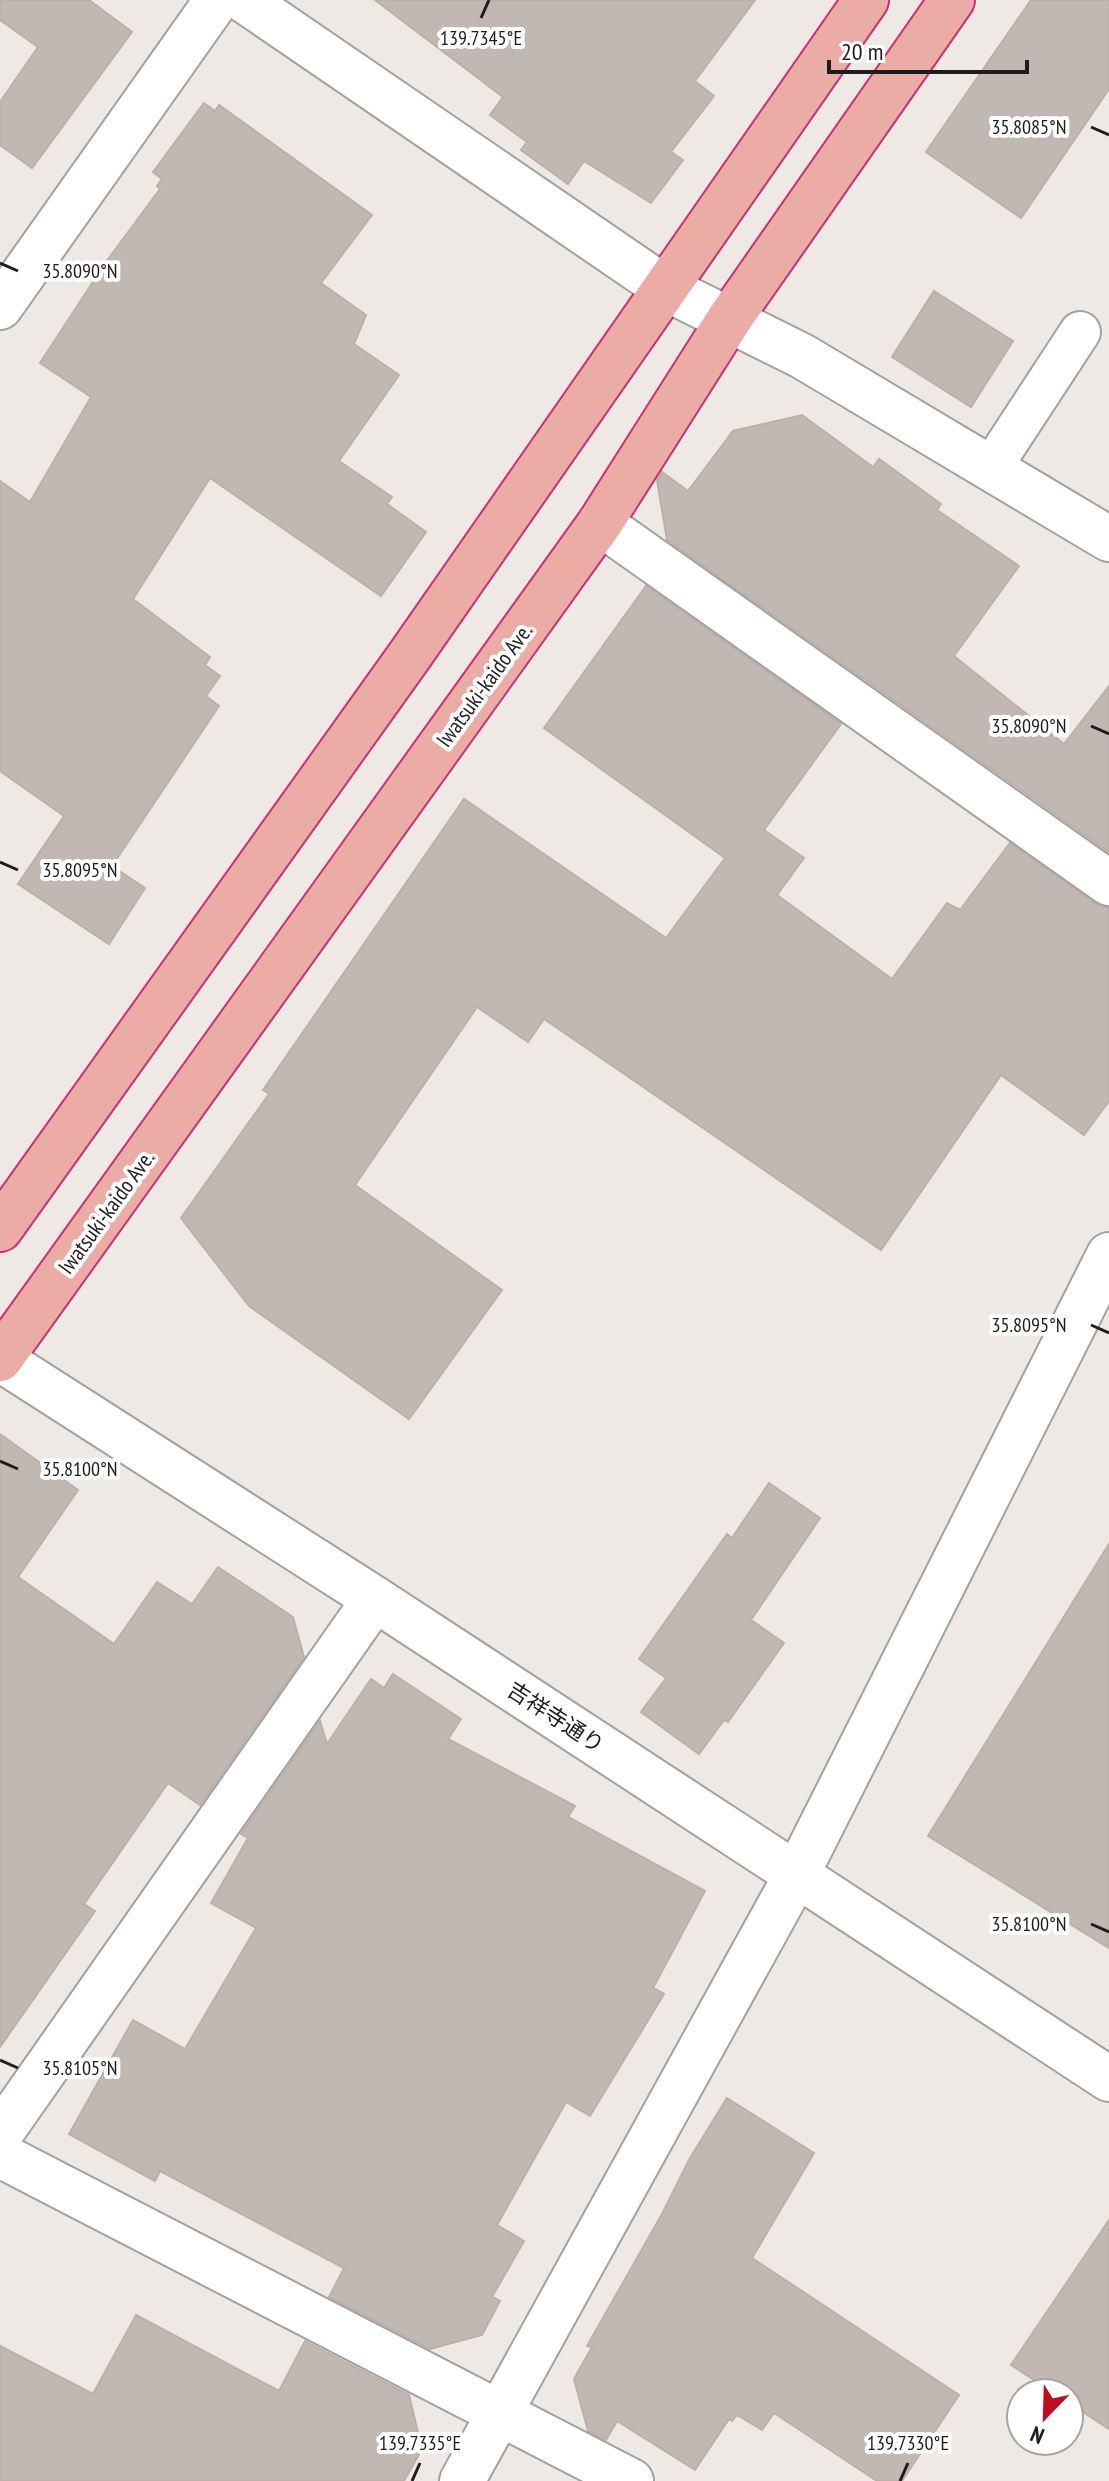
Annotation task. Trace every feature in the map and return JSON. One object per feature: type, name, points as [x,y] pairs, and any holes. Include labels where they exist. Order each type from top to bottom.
[{"type":"highway","points":[[0,1229],[401,668],[866,0]]},
{"type":"highway","name":"Iwatsuki-kaido Ave.","points":[[0,1359],[600,523],[730,318],[952,0]]},
{"type":"street","points":[[0,307],[217,0]]},
{"type":"street","points":[[244,0],[601,248],[665,288],[802,356],[1109,539]]},
{"type":"street","points":[[600,523],[1109,883]]},
{"type":"street","points":[[462,2481],[797,1874],[1109,1255]]},
{"type":"street","name":"吉祥寺通り","points":[[0,1359],[375,1599],[1109,2079]]},
{"type":"street","points":[[0,2134],[375,1599]]},
{"type":"street","points":[[0,2155],[502,2411],[631,2481]]},
{"type":"lane","points":[[991,468],[1080,332]]},
{"type":"building","points":[[0,0],[89,0],[132,32],[32,168],[0,145],[0,102],[38,47],[0,20]]},
{"type":"building","points":[[375,0],[755,0],[695,81],[714,96],[671,152],[683,160],[651,203],[584,161],[568,184],[521,150],[527,142],[490,115],[503,97]]},
{"type":"building","points":[[1031,0],[1109,0],[1109,89],[1021,218],[926,152]]},
{"type":"building","points":[[204,103],[215,111],[219,105],[372,215],[321,283],[366,315],[354,344],[399,375],[339,461],[392,497],[387,504],[426,532],[381,596],[210,478],[133,599],[210,657],[205,665],[220,676],[206,696],[219,706],[112,866],[145,888],[109,944],[18,884],[64,816],[0,771],[0,481],[30,502],[91,397],[40,363],[106,262],[160,189],[157,186],[162,179],[153,172]]},
{"type":"building","points":[[934,291],[1013,341],[971,407],[892,357]]},
{"type":"building","points":[[802,415],[873,467],[879,459],[941,504],[937,510],[1019,566],[954,656],[1064,744],[1109,686],[1109,852],[667,540],[657,480],[662,472],[688,491],[733,431]]},
{"type":"building","points":[[646,586],[841,724],[764,830],[804,858],[777,895],[892,979],[947,903],[960,910],[1010,843],[1095,903],[1109,908],[1109,1101],[1084,1135],[1001,1075],[881,1250],[544,1019],[528,1042],[477,1007],[355,1185],[502,1290],[409,1419],[249,1306],[181,1218],[269,1094],[263,1090],[464,799],[666,938],[725,858],[544,728]]},
{"type":"building","points":[[0,1434],[78,1490],[18,1577],[114,1644],[157,1582],[192,1604],[218,1567],[293,1617],[304,1657],[200,1805],[168,1783],[84,1904],[95,1911],[0,2047]]},
{"type":"building","points":[[769,1483],[820,1518],[751,1620],[784,1643],[728,1722],[724,1720],[699,1754],[641,1712],[666,1678],[639,1659],[727,1534],[732,1538]]},
{"type":"building","points":[[1109,1544],[1109,1948],[928,1836]]},
{"type":"building","points":[[393,1674],[461,1719],[448,1739],[575,1806],[568,1817],[705,1891],[653,1988],[664,1994],[590,2116],[566,2102],[497,2225],[524,2241],[492,2297],[500,2301],[482,2335],[430,2349],[329,2297],[344,2268],[160,2171],[155,2181],[69,2134],[133,2020],[185,2049],[256,1928],[211,1903],[248,1838],[241,1834],[320,1721],[327,1744],[371,1679],[384,1688]]},
{"type":"building","points":[[727,2098],[814,2153],[752,2258],[959,2395],[902,2481],[877,2481],[774,2413],[762,2430],[737,2415],[732,2421],[729,2419],[695,2470],[617,2421],[606,2440],[588,2431],[574,2379],[592,2347],[587,2346],[690,2158]]},
{"type":"building","points":[[1109,2220],[1109,2429],[1085,2413],[1085,2377],[1029,2377],[1011,2365]]},
{"type":"building","points":[[136,2315],[279,2391],[305,2341],[409,2395],[422,2449],[404,2481],[0,2481],[0,2346],[93,2394]]}]
